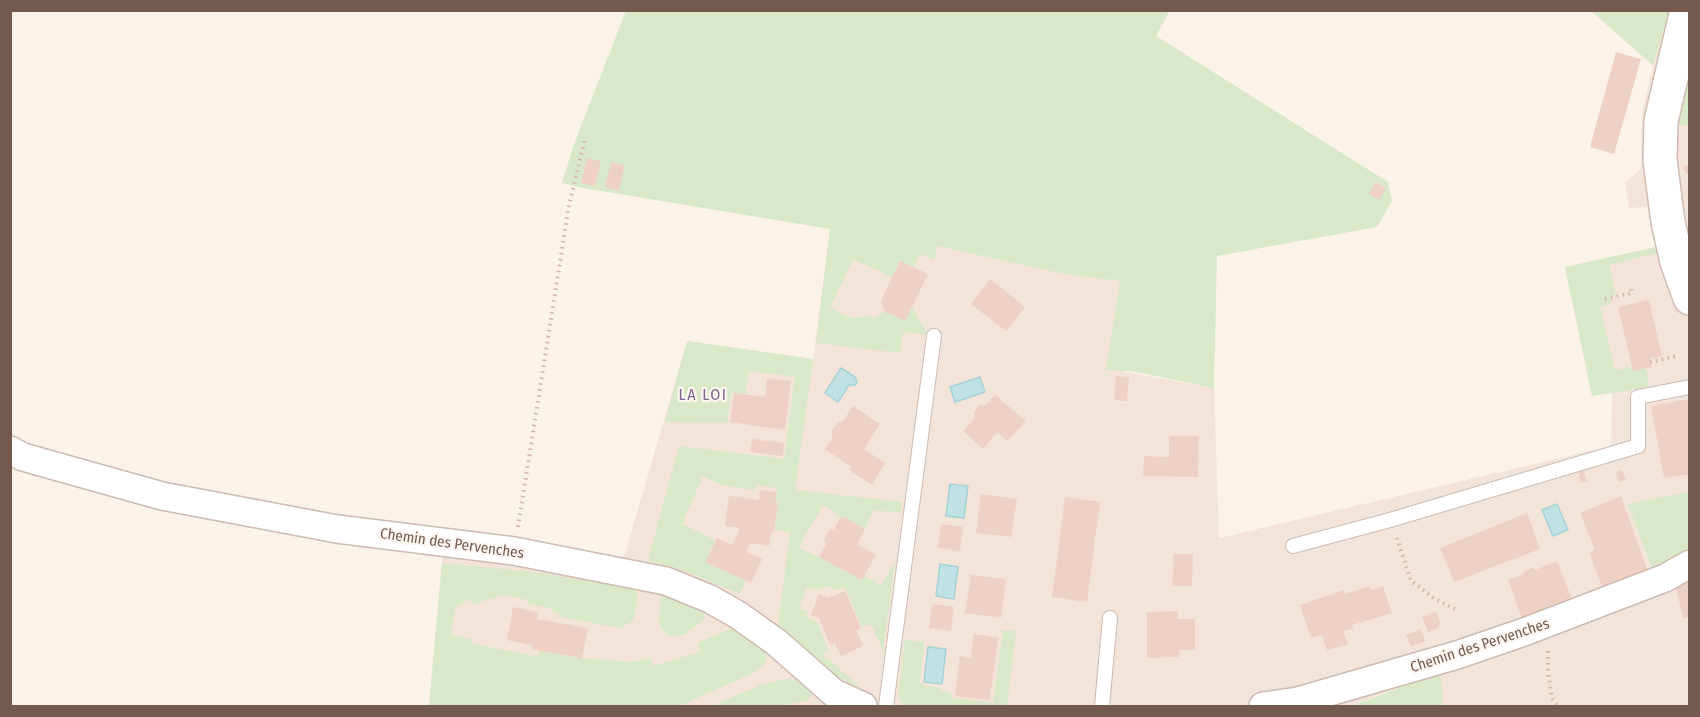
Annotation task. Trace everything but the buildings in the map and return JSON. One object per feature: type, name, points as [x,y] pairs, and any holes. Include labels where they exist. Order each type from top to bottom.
[{"type":"street","points":[[1688,10],[1661,122],[1660,160],[1668,222],[1677,262],[1689,298]]},
{"type":"street","name":"Chemin des Pervenches","points":[[10,450],[23,457],[162,496],[336,529],[514,551],[654,578],[710,599],[761,630],[826,700],[863,706]]},
{"type":"street","name":"Chemin des Pervenches","points":[[1263,706],[1298,701],[1343,689],[1468,651],[1665,578],[1689,564]]},
{"type":"lane","points":[[886,706],[934,336]]},
{"type":"lane","points":[[1293,546],[1390,520],[1638,446],[1638,397],[1689,387]]},
{"type":"lane","points":[[1102,706],[1110,618]]},
{"type":"path","points":[[514,551],[569,205],[585,139]]},
{"type":"path","points":[[1605,299],[1632,293],[1631,287]]},
{"type":"path","points":[[1650,362],[1677,356]]},
{"type":"path","points":[[1390,520],[1411,581],[1435,599],[1455,609]]},
{"type":"path","points":[[1548,647],[1548,673],[1552,698],[1558,706]]},
{"type":"shaded area","points":[[1591,11],[1689,11],[1689,706],[1443,706],[1440,672],[1351,706],[429,706],[443,549],[599,576],[625,554],[687,341],[813,359],[830,229],[937,246],[1064,274],[1120,281],[1125,372],[1214,388],[1219,538],[1611,446],[1612,393],[1592,396],[1565,267],[1656,247],[1647,207],[1629,208],[1625,182],[1641,169],[1642,113],[1653,66]]},
{"type":"green space","points":[[1170,10],[1156,36],[1388,182],[1392,201],[1377,227],[1217,256],[1214,388],[1131,371],[1106,370],[1120,281],[1064,274],[937,246],[934,260],[920,254],[913,268],[900,261],[892,277],[853,259],[830,308],[854,319],[867,315],[875,319],[884,311],[905,321],[912,307],[928,335],[903,332],[900,353],[816,343],[830,229],[562,183],[574,144],[626,11]]},
{"type":"green space","points":[[1591,11],[1669,11],[1653,65]]},
{"type":"green space","points":[[1689,50],[1689,124],[1676,127]]},
{"type":"green space","points":[[1656,247],[1657,253],[1609,265],[1616,295],[1610,296],[1611,304],[1600,307],[1615,370],[1632,367],[1646,368],[1649,387],[1592,396],[1565,267]]},
{"type":"green space","points":[[687,341],[813,359],[795,490],[902,502],[900,513],[873,510],[865,529],[845,517],[840,519],[823,505],[798,548],[861,580],[864,576],[881,585],[895,562],[883,651],[871,624],[862,627],[845,587],[838,590],[827,586],[816,590],[807,587],[799,608],[807,612],[806,617],[817,622],[829,651],[822,654],[862,688],[831,675],[778,625],[790,532],[775,530],[777,488],[756,485],[755,490],[722,485],[703,476],[682,524],[715,540],[706,562],[746,580],[740,594],[687,572],[648,560],[679,446],[784,459],[795,377],[749,371],[745,394],[731,393],[727,423],[665,422]]},
{"type":"green space","points":[[1689,492],[1689,549],[1653,570],[1628,504]]},
{"type":"green space","points":[[442,563],[542,573],[597,583],[599,576],[630,582],[638,596],[633,621],[620,628],[561,617],[550,608],[528,604],[528,600],[503,595],[474,604],[467,599],[455,609],[451,635],[471,639],[471,643],[538,657],[540,651],[582,658],[631,662],[651,658],[653,666],[700,652],[698,643],[734,627],[763,649],[767,658],[764,664],[753,673],[679,706],[429,706]]},
{"type":"green space","points":[[665,594],[706,612],[703,620],[684,635],[669,636],[659,622],[661,596]]},
{"type":"green space","points":[[1003,630],[1016,631],[1007,706],[904,706],[898,695],[905,640],[924,642],[920,684],[941,688],[941,692],[951,693],[950,698],[993,703]]},
{"type":"green space","points":[[1441,672],[1443,706],[1351,706],[1381,695]]},
{"type":"green space","points":[[786,679],[808,681],[813,687],[813,694],[806,701],[779,706],[712,706],[763,684]]},
{"type":"water","points":[[841,368],[855,377],[857,382],[855,385],[849,385],[838,402],[825,393]]},
{"type":"water","points":[[980,377],[985,392],[955,402],[950,387]]},
{"type":"water","points":[[950,484],[968,486],[964,518],[946,516]]},
{"type":"water","points":[[1557,504],[1568,530],[1553,536],[1542,510]]},
{"type":"water","points":[[940,564],[958,567],[954,599],[936,596]]},
{"type":"water","points":[[928,647],[946,649],[942,684],[924,682]]},
{"type":"district","name":"LA LOI","points":[[703,396]]}]
